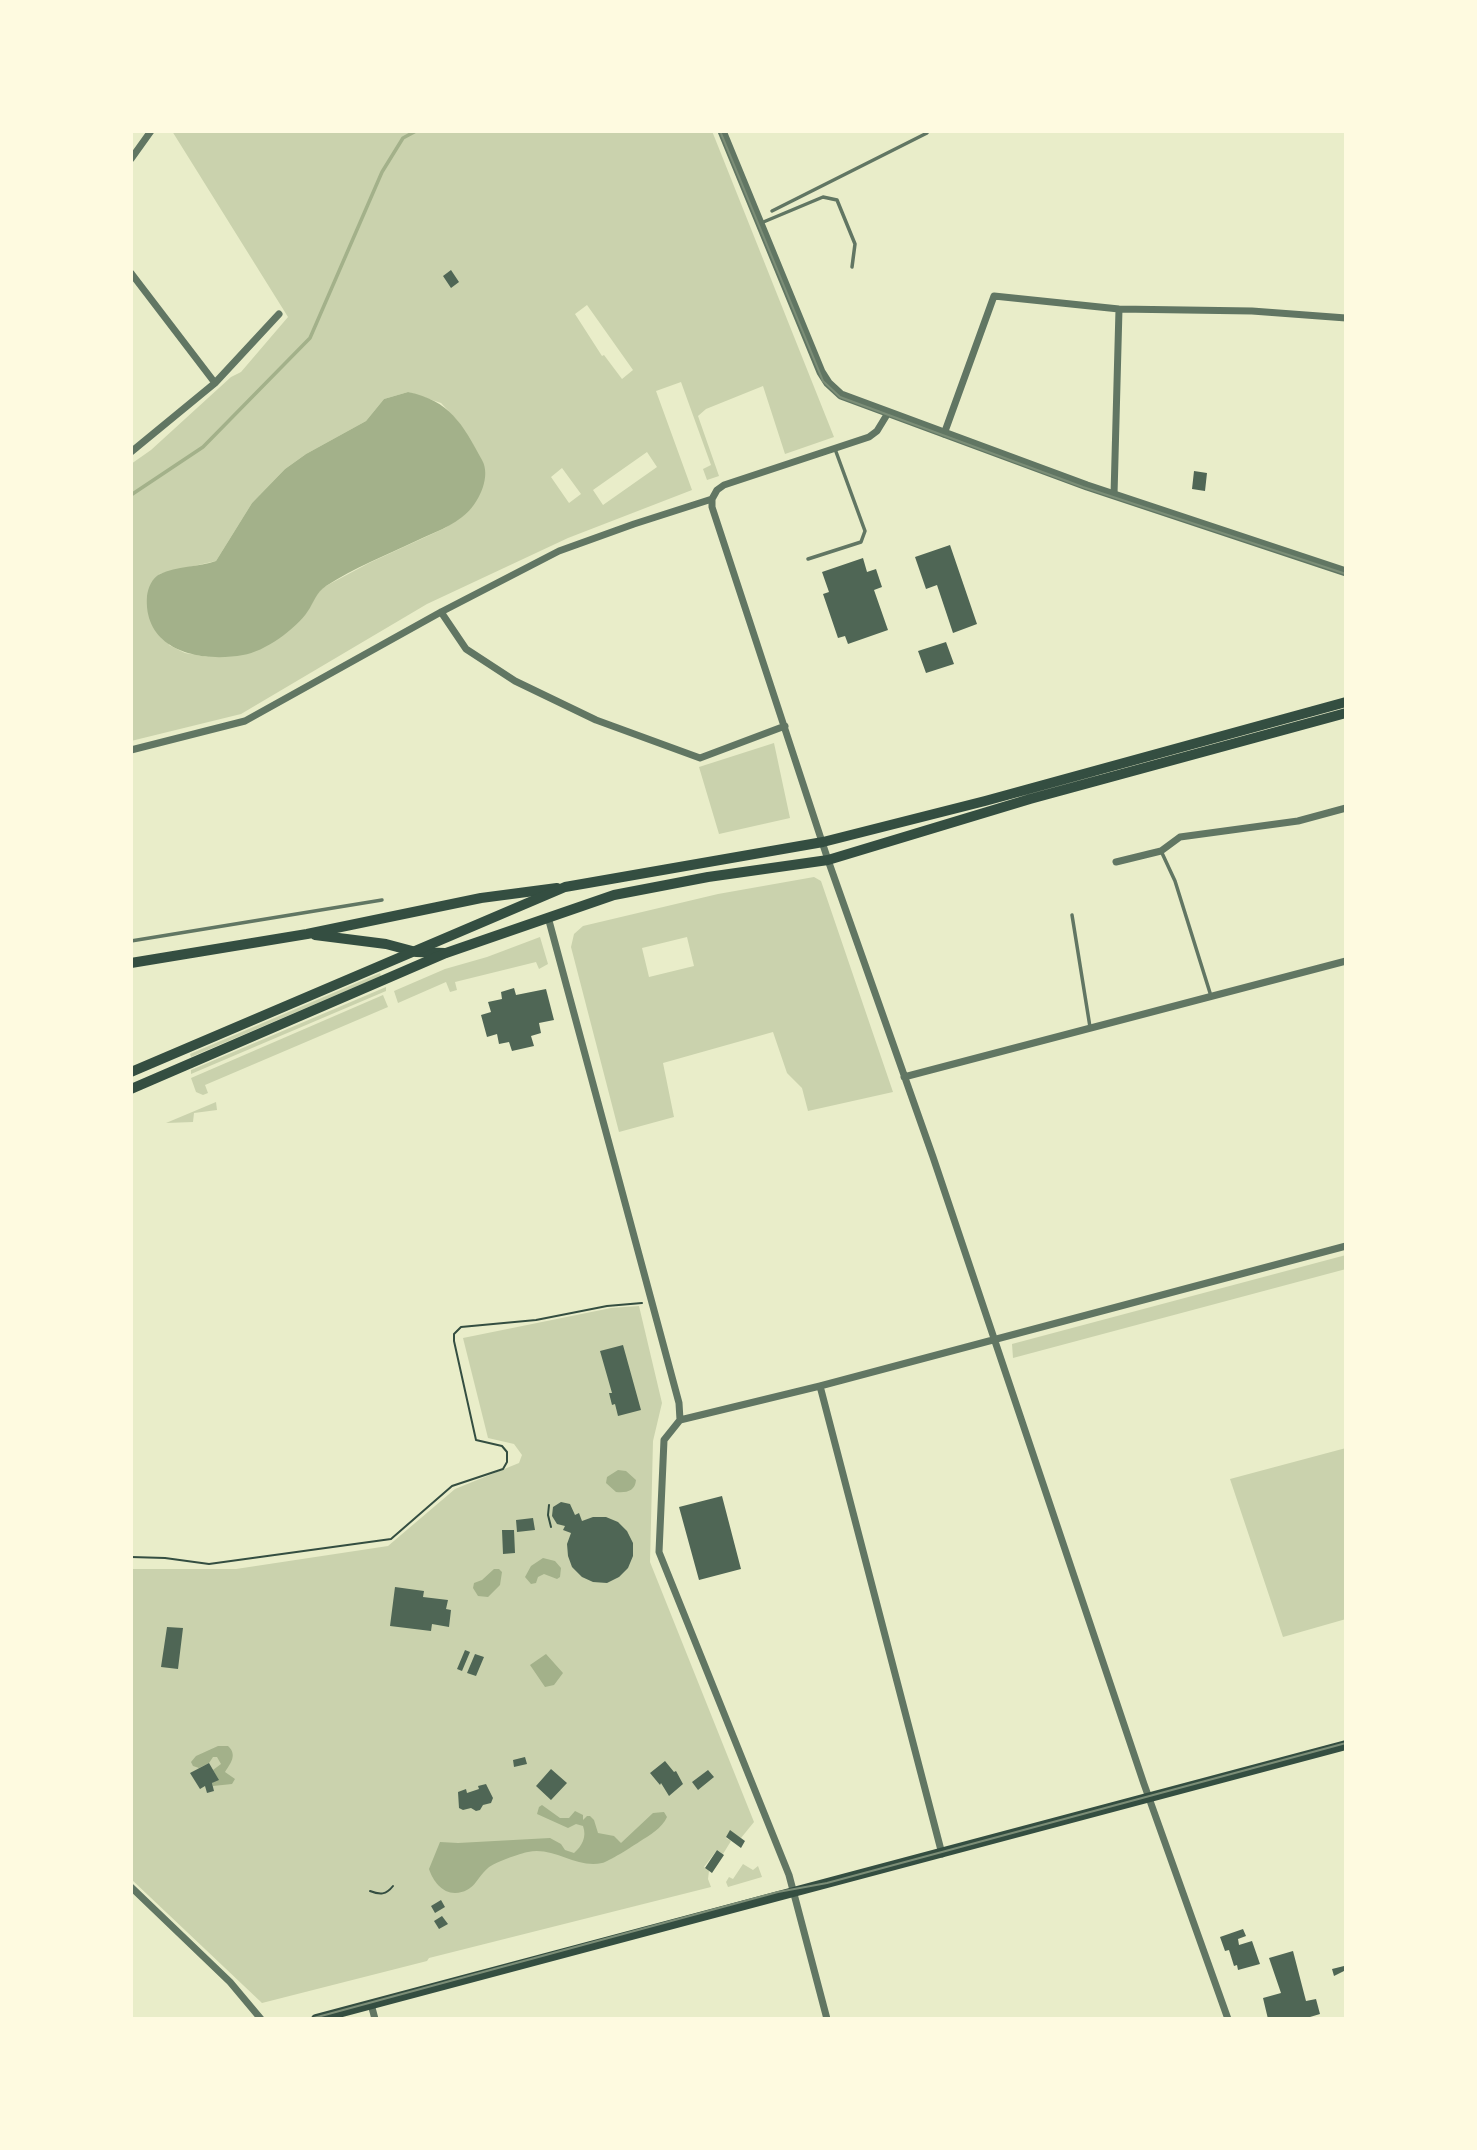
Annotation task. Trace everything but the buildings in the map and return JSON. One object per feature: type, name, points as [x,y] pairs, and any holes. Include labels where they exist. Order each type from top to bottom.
[{"type":"main road","points":[[131,963],[307,934],[481,898],[565,887],[823,842],[985,801],[1346,702]]},
{"type":"main road","points":[[131,1089],[446,953],[614,895],[708,877],[828,859],[1030,799],[1346,713]]},
{"type":"main road","points":[[131,1072],[565,887]]},
{"type":"main road","points":[[307,934],[446,953]]},
{"type":"main road","points":[[316,2019],[1346,1745]]},
{"type":"street","points":[[131,159],[151,131]]},
{"type":"street","points":[[722,131],[821,372],[828,383],[842,395],[1114,495],[1346,572]]},
{"type":"street","points":[[131,273],[215,383]]},
{"type":"street","points":[[944,434],[994,296],[1119,309],[1252,311],[1346,318]]},
{"type":"street","points":[[1114,495],[1119,309]]},
{"type":"street","points":[[131,452],[215,383],[279,314]]},
{"type":"street","points":[[888,413],[877,431],[869,437],[724,485],[712,499],[712,507],[828,859],[995,1339],[1149,1798],[1228,2019]]},
{"type":"street","points":[[131,750],[245,721],[441,612],[559,551],[712,499]]},
{"type":"street","points":[[441,612],[466,649],[515,681],[596,720],[700,758],[785,726]]},
{"type":"street","points":[[1116,862],[1161,851],[1180,837],[1298,821],[1346,808]]},
{"type":"street","points":[[548,917],[653,1302],[679,1403],[680,1420]]},
{"type":"street","points":[[904,1077],[1346,961]]},
{"type":"street","points":[[827,2019],[794,1893],[659,1552],[664,1440],[680,1420],[820,1386],[1346,1245]]},
{"type":"street","points":[[820,1386],[942,1854]]},
{"type":"street","points":[[131,1887],[230,1982],[261,2019]]},
{"type":"street","points":[[371,2004],[375,2019]]},
{"type":"lane","points":[[772,211],[927,133]]},
{"type":"lane","points":[[760,224],[823,197],[837,200],[855,244],[852,267]]},
{"type":"lane","points":[[808,559],[861,542],[865,531],[835,449]]},
{"type":"lane","points":[[1161,851],[1175,881],[1211,996]]},
{"type":"lane","points":[[131,941],[382,900]]},
{"type":"lane","points":[[1072,915],[1091,1028]]},
{"type":"path","points":[[131,1557],[209,1564],[391,1539],[453,1486],[503,1469],[507,1462],[507,1452],[502,1446],[476,1440],[454,1341],[457,1330],[461,1327],[537,1320],[607,1306],[653,1302]]},
{"type":"path","points":[[549,1506],[551,1527]]},
{"type":"path","points":[[370,1891],[384,1894],[393,1886]]},
{"type":"shaded area","points":[[172,131],[712,131],[834,437],[785,454],[763,386],[706,409],[698,416],[719,476],[707,480],[703,469],[711,465],[681,382],[656,391],[692,490],[568,538],[427,604],[241,714],[131,741],[131,464],[151,450],[231,377],[241,372],[288,317]],"holes":[[[587,305],[633,370],[622,379],[604,355],[602,356],[575,314]],[[408,392],[441,403],[457,420],[475,448],[474,503],[467,513],[445,528],[324,587],[307,612],[209,657],[185,653],[169,645],[159,574],[216,561],[252,503],[285,469],[306,454],[366,421],[384,399]],[[647,452],[657,467],[603,505],[593,490]],[[562,468],[581,494],[569,503],[551,477]]]},
{"type":"shaded area","points":[[408,392],[445,408],[461,425],[482,460],[485,473],[483,488],[467,513],[443,529],[326,586],[296,625],[279,639],[251,653],[209,657],[177,649],[164,641],[154,629],[148,614],[147,596],[155,578],[173,569],[216,561],[252,503],[285,469],[306,454],[366,421],[384,399]]},
{"type":"shaded area","points":[[774,743],[790,818],[719,834],[699,767]]},
{"type":"shaded area","points":[[814,877],[821,881],[893,1092],[808,1111],[802,1088],[787,1073],[773,1032],[663,1063],[674,1117],[619,1132],[571,947],[574,934],[583,926],[718,894]],"holes":[[[687,937],[694,966],[649,977],[642,948]]]},
{"type":"shaded area","points":[[540,937],[548,964],[539,969],[536,962],[455,982],[457,990],[450,992],[446,982],[398,1003],[394,991],[445,969]]},
{"type":"shaded area","points":[[380,973],[381,976],[191,1057],[190,1054]]},
{"type":"shaded area","points":[[386,987],[386,991],[191,1074],[191,1070]]},
{"type":"shaded area","points":[[383,995],[388,1007],[205,1085],[208,1093],[203,1095],[196,1092],[191,1078]]},
{"type":"shaded area","points":[[216,1102],[217,1110],[194,1113],[193,1122],[166,1123]]},
{"type":"shaded area","points":[[1346,1255],[1346,1269],[1013,1358],[1012,1344]]},
{"type":"shaded area","points":[[639,1306],[662,1403],[653,1441],[650,1562],[754,1822],[741,1838],[730,1831],[726,1838],[731,1841],[723,1854],[717,1850],[704,1867],[709,1871],[711,1887],[262,2003],[131,1879],[131,1569],[236,1569],[388,1546],[455,1489],[519,1463],[522,1455],[514,1444],[488,1438],[463,1338],[611,1308]]},
{"type":"shaded area","points":[[1346,1448],[1346,1619],[1283,1637],[1230,1479]]},
{"type":"shaded area","points":[[618,1470],[626,1471],[636,1480],[634,1487],[624,1492],[616,1492],[606,1483],[607,1477]]},
{"type":"shaded area","points":[[543,1558],[555,1561],[561,1568],[560,1577],[557,1579],[544,1574],[538,1577],[536,1583],[531,1584],[525,1577],[531,1566]]},
{"type":"shaded area","points":[[494,1569],[502,1572],[500,1585],[488,1597],[478,1596],[473,1588],[474,1583],[482,1580]]},
{"type":"shaded area","points":[[546,1654],[563,1673],[554,1685],[545,1687],[530,1665]]},
{"type":"shaded area","points":[[218,1746],[228,1746],[231,1749],[232,1759],[225,1772],[235,1779],[232,1784],[213,1786],[212,1783],[218,1779],[213,1770],[221,1764],[217,1757],[199,1768],[191,1762],[196,1756]]},
{"type":"shaded area","points":[[542,1805],[560,1818],[569,1818],[575,1811],[583,1815],[583,1820],[590,1816],[598,1833],[614,1836],[621,1843],[653,1813],[664,1812],[667,1817],[651,1834],[602,1863],[583,1863],[547,1852],[528,1852],[491,1866],[471,1887],[462,1892],[446,1891],[436,1882],[429,1869],[440,1842],[550,1838],[561,1844],[565,1850],[574,1853],[583,1841],[583,1826],[576,1824],[568,1828],[537,1814]]},
{"type":"shaded area","points":[[743,1864],[753,1870],[758,1866],[762,1877],[728,1887],[726,1882],[729,1877],[733,1879]]},
{"type":"waterway","points":[[131,495],[203,447],[310,338],[382,172],[403,138],[416,131]]},
{"type":"tram line","points":[[720,131],[823,381],[840,397],[1083,487],[1346,574]]},
{"type":"tram line","points":[[310,2019],[778,1892],[827,1883],[1346,1743]]}]
